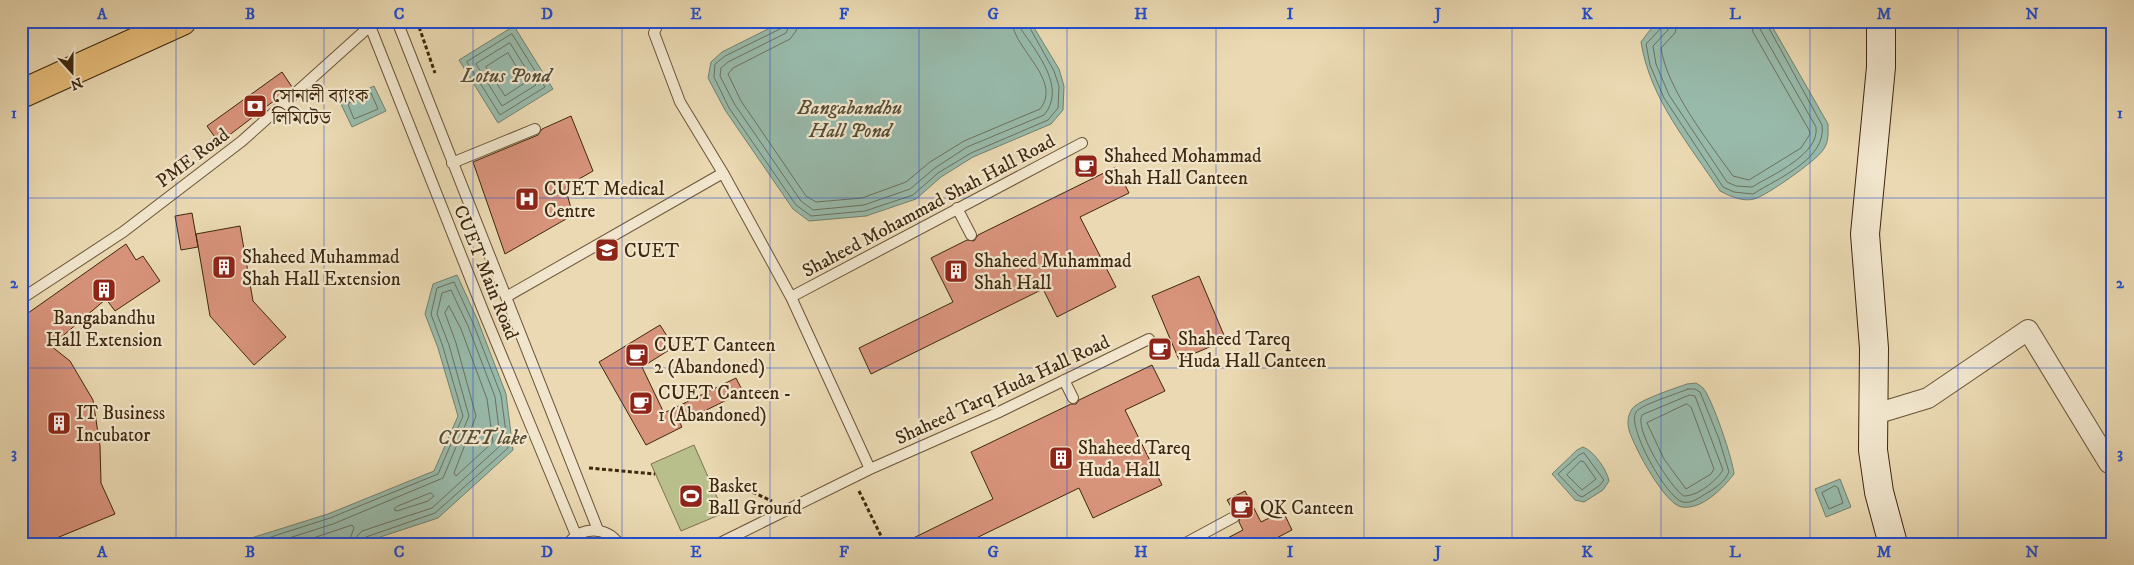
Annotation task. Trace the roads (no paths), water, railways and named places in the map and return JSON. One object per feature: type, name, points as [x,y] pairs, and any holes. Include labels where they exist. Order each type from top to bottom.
[{"type":"main road","points":[[21,94],[182,21]]},
{"type":"main road","points":[[1879,21],[1881,27],[1881,67],[1864,234],[1874,348],[1873,450],[1879,492],[1893,544]]},
{"type":"street","points":[[1872,415],[1928,398],[2028,330],[2109,463],[2113,461]]},
{"type":"lane","name":"CUET Main Road","points":[[397,21],[598,530]]},
{"type":"lane","points":[[659,21],[654,34],[680,102],[723,173],[791,297],[870,469]]},
{"type":"lane","name":"CUET Main Road","points":[[369,23],[484,313],[576,535]]},
{"type":"lane","name":"PME Road","points":[[21,298],[123,232],[242,141],[369,23]]},
{"type":"lane","points":[[452,163],[534,129]]},
{"type":"lane","name":"Shaheed Mohammad Shah Hall Road","points":[[791,297],[1082,143]]},
{"type":"lane","points":[[506,297],[723,173]]},
{"type":"lane","points":[[957,208],[971,235]]},
{"type":"lane","name":"Shaheed Tarq Huda Hall Road","points":[[718,544],[852,477],[997,413],[1149,339]]},
{"type":"lane","points":[[1064,380],[1073,398]]},
{"type":"lane","points":[[1184,544],[1234,517]]},
{"type":"lane","points":[[568,544],[576,535],[587,530],[598,530],[612,536],[619,544]]},
{"type":"water","name":"Bangabandhu Hall Pond","points":[[784,21],[1030,21],[1059,69],[1064,86],[1063,110],[1051,124],[973,157],[941,177],[916,199],[866,216],[809,221],[793,209],[725,110],[708,78],[711,62],[722,52]]},
{"type":"water","points":[[1661,21],[1769,21],[1828,124],[1827,141],[1819,155],[1790,178],[1769,192],[1754,199],[1732,197],[1720,191],[1672,120],[1653,83],[1646,63],[1641,42],[1650,30]]},
{"type":"water","name":"Lotus Pond","points":[[514,26],[553,89],[498,123],[459,60]]},
{"type":"water","points":[[374,86],[386,111],[352,127],[340,102]]},
{"type":"water","name":"CUET lake","points":[[457,275],[478,321],[506,394],[513,450],[438,518],[365,542],[232,544],[328,514],[434,471],[458,416],[438,348],[425,314],[433,284]]},
{"type":"water","points":[[1696,383],[1703,388],[1712,404],[1726,443],[1734,474],[1718,491],[1704,502],[1690,507],[1682,507],[1667,497],[1643,461],[1628,427],[1628,419],[1632,409],[1642,402],[1687,384]]},
{"type":"water","points":[[1583,447],[1591,452],[1599,461],[1609,481],[1603,490],[1584,502],[1575,500],[1552,474],[1577,450]]},
{"type":"water","points":[[1840,479],[1851,507],[1826,517],[1815,489]]},
{"type":"place","name":"সোনালী ব্যাংক লিমিটেড","points":[[255,106]]},
{"type":"place","name":"Shaheed Mohammad Shah Hall Canteen","points":[[1086,166]]},
{"type":"place","name":"CUET Medical Centre","points":[[527,199]]},
{"type":"place","name":"CUET","points":[[607,250]]},
{"type":"place","name":"Shaheed Muhammad Shah Hall Extension","points":[[224,267]]},
{"type":"place","name":"Shaheed Muhammad Shah Hall","points":[[956,271]]},
{"type":"place","name":"Bangabandhu Hall Extension","points":[[104,290]]},
{"type":"place","name":"Shaheed Tareq Huda Hall Canteen","points":[[1160,349]]},
{"type":"place","name":"CUET Canteen 2 (Abandoned)","points":[[637,355]]},
{"type":"place","name":"CUET Canteen - 1 (Abandoned)","points":[[641,403]]},
{"type":"place","name":"IT Business Incubator","points":[[59,423]]},
{"type":"place","name":"Shaheed Tareq Huda Hall","points":[[1061,458]]},
{"type":"place","name":"Basket Ball Ground","points":[[691,496]]},
{"type":"place","name":"QK Canteen","points":[[1242,507]]}]
